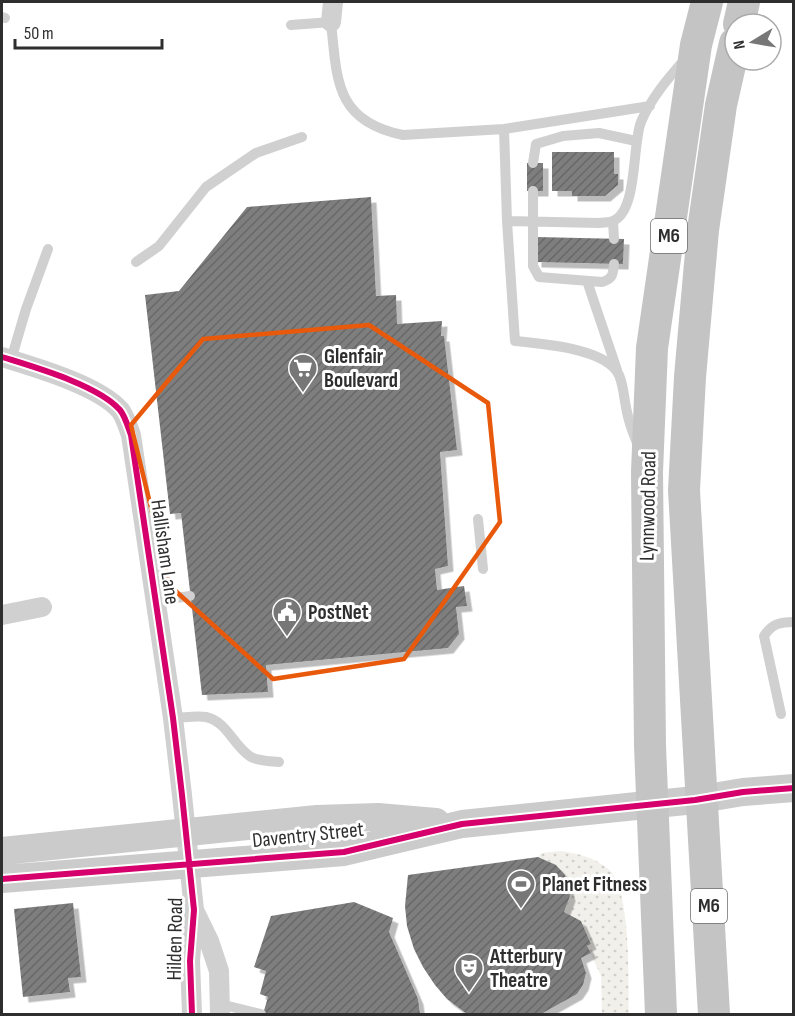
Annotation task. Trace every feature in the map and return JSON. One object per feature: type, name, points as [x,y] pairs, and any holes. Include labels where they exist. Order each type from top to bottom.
[{"type":"main road","name":"Lynnwood Road","points":[[662,1014],[651,804],[647,472],[652,348],[696,45],[707,2]]},
{"type":"main road","name":"Lynnwood Road","points":[[714,1014],[684,490],[690,377],[703,230],[721,105],[728,72]]},
{"type":"main road","points":[[698,1014],[692,832],[693,815],[703,798]]},
{"type":"street","points":[[331,22],[333,2]]},
{"type":"street","name":"Hallisham Lane","points":[[6,358],[85,387],[107,398],[122,412],[131,435],[173,718],[186,832]]},
{"type":"street","points":[[2,615],[42,607]]},
{"type":"street","name":"Daventry Street","points":[[2,879],[344,852],[462,824],[794,788]]},
{"type":"street","name":"Daventry Street","points":[[2,850],[348,817],[462,824]]},
{"type":"street","name":"Hilden Road","points":[[186,832],[194,910],[182,961],[192,1014]]},
{"type":"street","name":"Hilden Road","points":[[194,910],[209,941],[219,971],[220,1009]]},
{"type":"lane","points":[[291,25],[331,22],[339,86],[351,109],[387,132],[403,135],[504,129],[650,106]]},
{"type":"lane","points":[[507,220],[599,223],[613,221],[622,214],[633,182],[636,141],[641,122],[664,84],[696,45]]},
{"type":"lane","points":[[504,129],[515,341],[548,345],[591,355],[607,362],[618,374]]},
{"type":"lane","points":[[533,163],[536,144],[563,136],[599,133],[636,141]]},
{"type":"lane","points":[[136,262],[159,246],[206,187],[256,153],[302,137]]},
{"type":"lane","points":[[533,191],[533,266],[539,277],[587,281],[608,280],[613,275],[614,264]]},
{"type":"lane","points":[[613,221],[614,239]]},
{"type":"lane","points":[[6,358],[48,249]]},
{"type":"lane","points":[[587,281],[624,390],[630,424],[647,472]]},
{"type":"lane","points":[[478,519],[483,569]]},
{"type":"lane","points":[[156,601],[190,596]]},
{"type":"lane","points":[[781,714],[764,636],[770,628],[780,622],[794,622]]},
{"type":"lane","points":[[173,718],[203,716],[212,719],[222,724],[237,744],[254,758],[279,762]]},
{"type":"lane","points":[[220,1009],[261,1014]]},
{"type":"highlighted area","points":[[369,325],[488,403],[500,522],[404,659],[273,679],[170,586],[131,425],[203,339]]},
{"type":"shaded area","points":[[561,851],[592,859],[608,869],[616,880],[625,915],[629,1014],[602,1014],[601,976],[587,946],[591,943],[581,921],[564,912],[569,894],[566,878],[555,865],[538,857],[542,853]]},
{"type":"building","points":[[552,152],[614,152],[614,174],[618,174],[618,185],[605,196],[572,196],[572,191],[552,191]]},
{"type":"building","points":[[527,163],[543,163],[543,191],[527,191]]},
{"type":"building","name":"Glenfair Boulevard","points":[[371,197],[376,296],[396,295],[397,324],[442,321],[441,336],[444,336],[457,450],[440,452],[448,566],[435,569],[437,590],[464,586],[467,606],[456,607],[459,634],[448,648],[266,665],[268,692],[202,695],[181,513],[170,514],[145,295],[179,291],[247,207]]},
{"type":"building","points":[[536,237],[624,239],[623,264],[536,262]]},
{"type":"building","points":[[538,857],[556,865],[565,875],[570,896],[564,912],[581,921],[591,944],[587,946],[591,953],[581,958],[586,973],[583,985],[577,994],[541,1014],[467,1014],[447,999],[435,985],[414,949],[407,926],[405,906],[408,875]]},
{"type":"building","points":[[354,902],[393,918],[389,932],[418,999],[420,1014],[263,1014],[268,997],[260,994],[266,971],[254,967],[271,916]]},
{"type":"building","points":[[73,903],[81,977],[68,978],[70,992],[23,997],[14,909]]},
{"type":"cycle path","points":[[2,357],[65,378],[97,393],[120,410],[131,435],[173,718],[182,795],[194,910],[190,961],[192,1014]]},
{"type":"cycle path","points":[[2,879],[344,852],[462,824],[794,788]]},
{"type":"place","name":"Glenfair Boulevard","points":[[303,394]]},
{"type":"place","name":"PostNet","points":[[287,638]]},
{"type":"place","name":"Planet Fitness","points":[[521,910]]},
{"type":"place","name":"Atterbury Theatre","points":[[469,994]]}]
